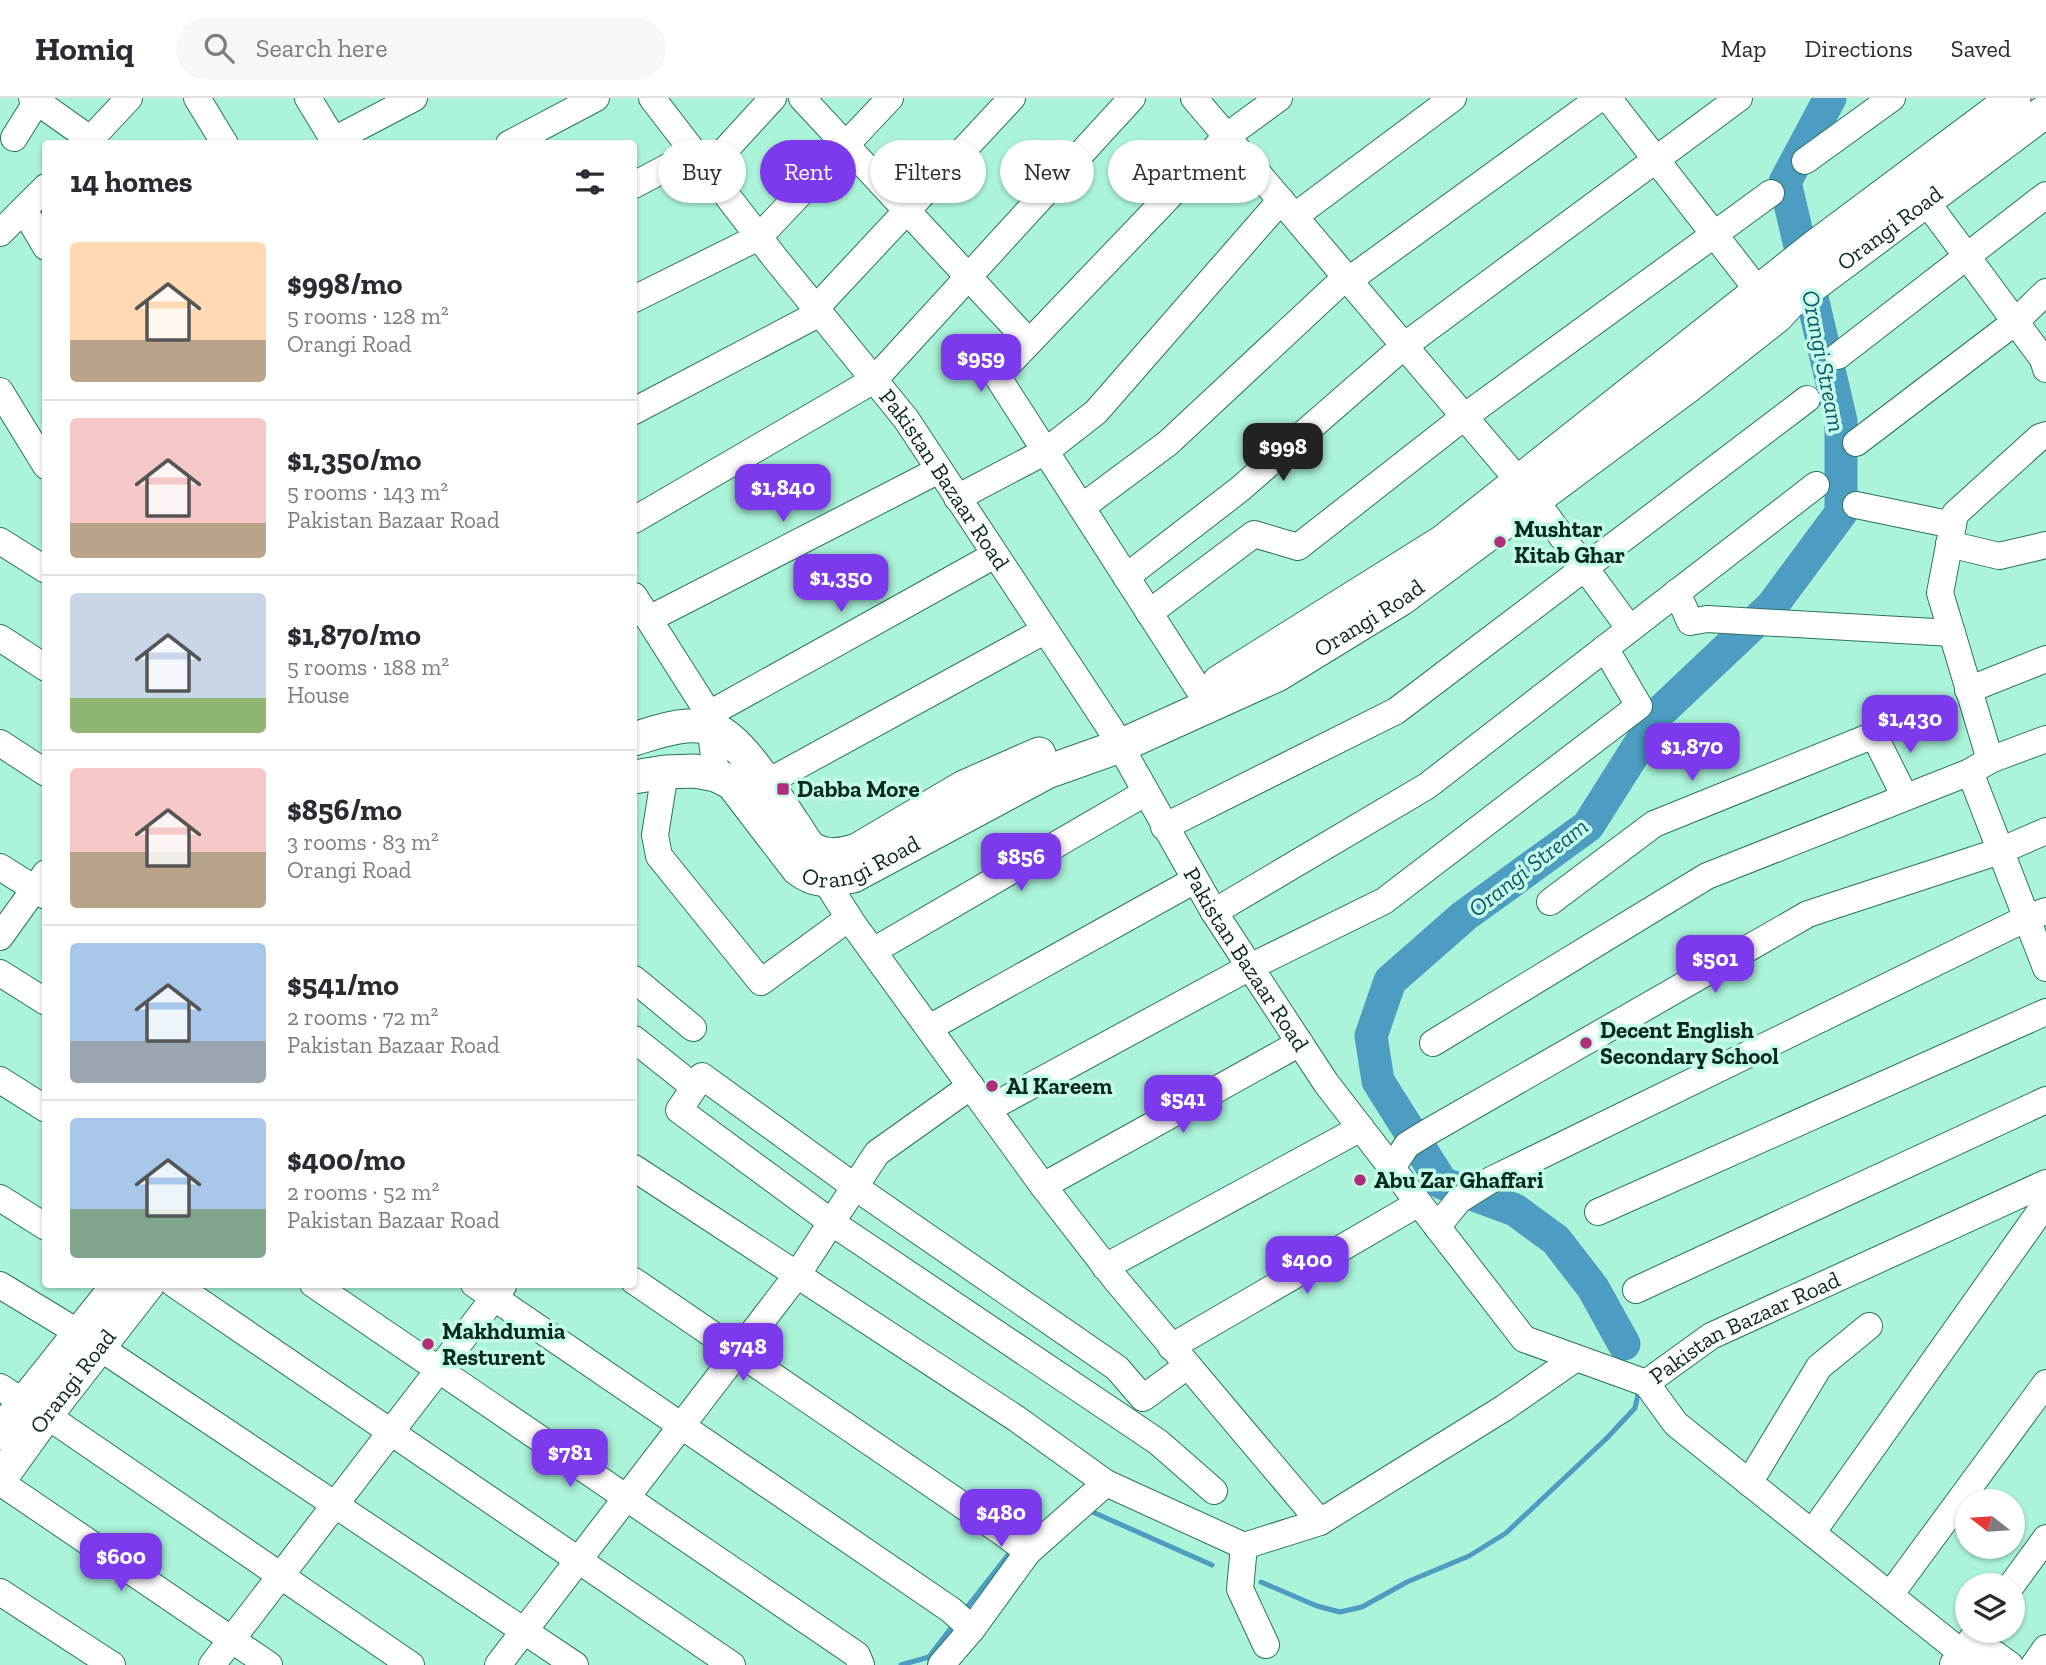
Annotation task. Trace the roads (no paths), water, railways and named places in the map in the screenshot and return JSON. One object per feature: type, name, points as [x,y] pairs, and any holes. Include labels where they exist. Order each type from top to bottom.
[{"type":"main road","name":"Orangi Road","points":[[1115,737],[1201,693],[1527,491],[1688,386],[1776,296],[2014,98]]},
{"type":"main road","name":"Orangi Road","points":[[1825,257],[1925,200],[2046,111]]},
{"type":"main road","name":"Orangi Road","points":[[716,775],[732,783],[797,869],[810,878],[822,866],[825,854],[845,855],[859,849],[964,787],[1036,755],[1115,737],[1277,675],[1401,599],[1527,491]]},
{"type":"main road","name":"Orangi Road","points":[[711,721],[736,744],[766,783],[822,866]]},
{"type":"main road","points":[[637,738],[668,728],[696,726],[711,721]]},
{"type":"main road","points":[[649,774],[695,771],[716,775]]},
{"type":"main road","name":"Orangi Road","points":[[89,1340],[117,1288]]},
{"type":"main road","name":"Orangi Road","points":[[0,1433],[24,1402],[144,1288]]},
{"type":"main road","name":"Orangi Road","points":[[0,1481],[24,1402]]},
{"type":"street","points":[[13,138],[36,99],[95,139],[129,98]]},
{"type":"street","points":[[197,98],[223,140]]},
{"type":"street","points":[[308,98],[334,140]]},
{"type":"street","points":[[339,140],[414,98]]},
{"type":"street","points":[[517,140],[596,98]]},
{"type":"street","points":[[726,140],[773,98]]},
{"type":"street","points":[[802,98],[841,140]]},
{"type":"street","points":[[851,140],[890,98]]},
{"type":"street","points":[[637,409],[818,310],[1012,98]]},
{"type":"street","points":[[637,518],[874,380],[1132,98]]},
{"type":"street","points":[[1194,98],[1527,491],[1630,629]]},
{"type":"street","points":[[1201,693],[997,376],[1227,136],[1279,98]]},
{"type":"street","points":[[957,498],[1046,451],[1096,412],[1288,208],[1453,98]]},
{"type":"street","points":[[1082,507],[1168,443],[1348,279],[1600,98]]},
{"type":"street","points":[[1608,98],[1714,234],[1776,296]]},
{"type":"street","points":[[1126,577],[1240,489],[1404,346],[1739,98]]},
{"type":"street","points":[[1805,161],[1892,98]]},
{"type":"street","name":"Pakistan Bazaar Road","points":[[654,99],[685,140]]},
{"type":"street","points":[[856,156],[1029,342]]},
{"type":"street","points":[[637,184],[658,177]]},
{"type":"street","points":[[0,233],[42,191]]},
{"type":"street","points":[[1149,613],[1254,534],[1298,547],[1464,416],[1771,193]]},
{"type":"street","points":[[1838,356],[2046,195]]},
{"type":"street","points":[[1925,200],[2045,366]]},
{"type":"street","name":"Pakistan Bazaar Road","points":[[733,203],[906,419],[1115,737],[1214,912],[1326,1083],[1524,1339],[1646,1383],[1711,1336],[2046,1183]]},
{"type":"street","points":[[637,298],[759,237],[791,203]]},
{"type":"street","points":[[24,210],[42,240]]},
{"type":"street","points":[[1856,443],[2015,322],[2046,292]]},
{"type":"street","points":[[0,391],[42,459]]},
{"type":"street","points":[[1164,827],[1396,711],[1807,399]]},
{"type":"street","points":[[2046,435],[2040,437],[1955,514],[1940,593],[1968,690],[1980,766],[2000,851],[2037,914],[2046,968]]},
{"type":"street","points":[[649,619],[939,470]]},
{"type":"street","points":[[1214,912],[1427,786],[1816,485]]},
{"type":"street","points":[[1856,505],[1951,535],[1999,556],[2046,545]]},
{"type":"street","points":[[0,541],[42,567]]},
{"type":"street","points":[[711,721],[995,555]]},
{"type":"street","points":[[1677,592],[1690,622],[1707,619],[1951,633]]},
{"type":"street","points":[[637,601],[711,721],[716,775]]},
{"type":"street","points":[[766,783],[1044,631]]},
{"type":"street","points":[[0,638],[42,665]]},
{"type":"street","points":[[988,1109],[1250,967],[1384,901],[1639,706],[1605,648]]},
{"type":"street","points":[[1968,690],[2046,659]]},
{"type":"street","points":[[1550,902],[1654,824],[1874,734],[1905,797]]},
{"type":"street","points":[[1433,1043],[1707,876],[2046,739]]},
{"type":"street","points":[[0,743],[42,770]]},
{"type":"street","points":[[649,774],[659,856],[761,982],[849,918]]},
{"type":"street","points":[[873,951],[1145,793]]},
{"type":"street","points":[[1392,1168],[1418,1138],[1808,914],[2000,851],[2046,831]]},
{"type":"street","points":[[822,866],[849,918],[1105,1267],[1320,1522]]},
{"type":"street","points":[[0,867],[42,886],[0,937]]},
{"type":"street","points":[[929,1028],[1195,880]]},
{"type":"street","points":[[1437,1227],[1459,1200],[1491,1180],[2037,914]]},
{"type":"street","points":[[0,973],[42,999]]},
{"type":"street","points":[[637,981],[693,1028]]},
{"type":"street","points":[[1598,1212],[2046,1012]]},
{"type":"street","points":[[637,1041],[693,1086]]},
{"type":"street","points":[[1044,1186],[1300,1043]]},
{"type":"street","points":[[1214,1491],[1158,1442],[831,1222],[679,1110],[693,1086],[702,1076],[855,1187],[1117,1368],[1143,1398],[1179,1357],[1419,1203]]},
{"type":"street","points":[[0,1080],[42,1106]]},
{"type":"street","points":[[498,1665],[797,1275],[877,1153],[971,1086]]},
{"type":"street","points":[[1636,1290],[2046,1100]]},
{"type":"street","points":[[1105,1267],[1361,1128]]},
{"type":"street","points":[[637,1170],[1017,1419],[1107,1483],[1244,1546],[1320,1522],[1504,1408],[1576,1358]]},
{"type":"street","points":[[0,1198],[42,1224]]},
{"type":"street","points":[[1812,1533],[2046,1203]]},
{"type":"street","points":[[637,1283],[1019,1545]]},
{"type":"street","points":[[0,1285],[89,1340],[575,1665]]},
{"type":"street","points":[[180,1288],[732,1665]]},
{"type":"street","points":[[319,1288],[857,1655],[861,1665]]},
{"type":"street","points":[[212,1665],[438,1370],[490,1289],[962,1620]]},
{"type":"street","points":[[1749,1483],[1819,1367],[1869,1326]]},
{"type":"street","points":[[1646,1383],[1676,1424],[1890,1595],[1957,1659]]},
{"type":"street","points":[[1890,1595],[2046,1383]]},
{"type":"street","points":[[24,1402],[411,1665]]},
{"type":"street","points":[[0,1481],[269,1665]]},
{"type":"street","points":[[944,1665],[962,1620],[1019,1545],[1107,1483]]},
{"type":"street","points":[[2020,1573],[2046,1538]]},
{"type":"street","points":[[1244,1546],[1240,1589],[1266,1645]]},
{"type":"street","points":[[0,1592],[112,1665]]},
{"type":"street","points":[[1957,1659],[1969,1643]]},
{"type":"street","points":[[2034,1665],[2046,1648]]},
{"type":"street","points":[[1957,1659],[1995,1654],[2010,1665]]},
{"type":"waterway","name":"Orangi Stream","points":[[1624,1344],[1593,1288],[1556,1240],[1515,1210],[1442,1183],[1378,1081],[1371,1036],[1390,981],[1464,916],[1588,826],[1660,712],[1772,606],[1841,513],[1841,421],[1785,182],[1830,98]]},
{"type":"waterway","points":[[1261,1582],[1317,1606],[1340,1612],[1362,1607],[1407,1582],[1469,1556],[1506,1533],[1607,1438],[1635,1408],[1638,1394]]},
{"type":"waterway","points":[[1088,1510],[1212,1565]]},
{"type":"waterway","points":[[964,1611],[1012,1550]]},
{"type":"waterway","points":[[901,1665],[929,1657],[954,1624]]},
{"type":"place","name":"Mushtar Kitab Ghar","points":[[1500,542]]},
{"type":"place","name":"Dabba More","points":[[783,789]]},
{"type":"place","name":"Decent English Secondary School","points":[[1586,1043]]},
{"type":"place","name":"Al Kareem","points":[[992,1086]]},
{"type":"place","name":"Abu Zar Ghaffari","points":[[1360,1180]]},
{"type":"place","name":"Makhdumia Resturent","points":[[428,1344]]}]
